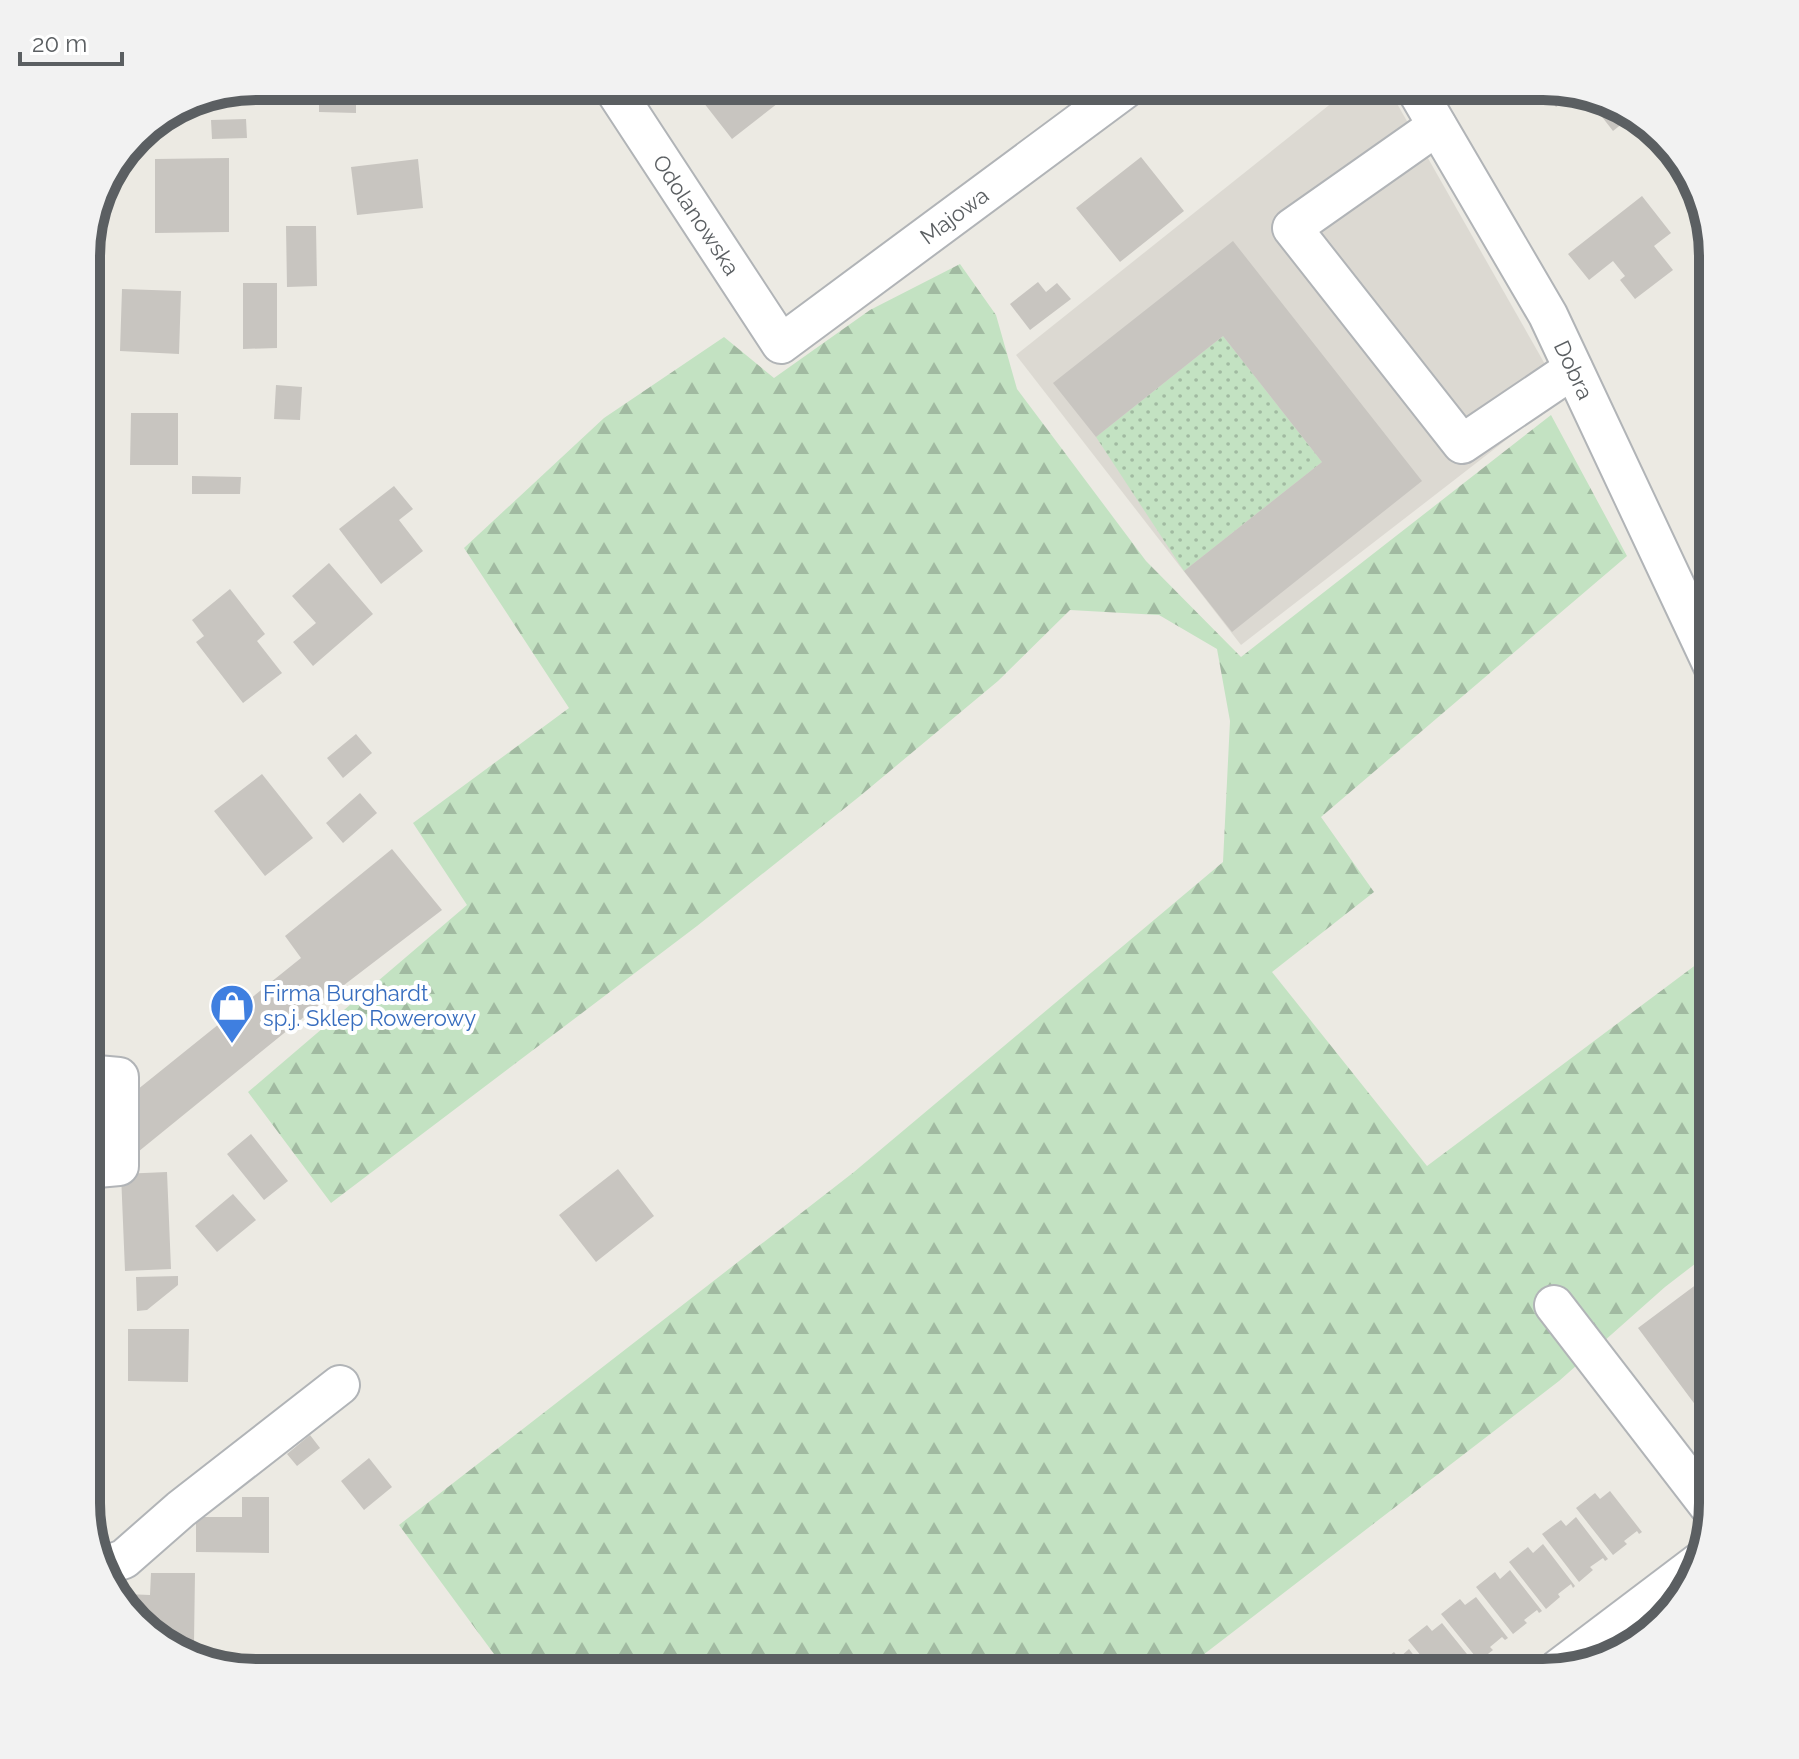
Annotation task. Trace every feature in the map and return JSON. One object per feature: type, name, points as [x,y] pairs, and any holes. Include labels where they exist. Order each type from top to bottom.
[{"type":"street","name":"Odolanowska","points":[[621,100],[781,344]]},
{"type":"street","name":"Majowa","points":[[781,344],[1110,100]]},
{"type":"street","name":"Dobra","points":[[1422,100],[1548,315],[1699,636]]},
{"type":"street","points":[[1437,126],[1292,228],[1462,444],[1573,369]]},
{"type":"street","points":[[100,1075],[119,1077],[119,1166],[100,1168]]},
{"type":"street","points":[[1554,1305],[1699,1493]]},
{"type":"street","points":[[112,1563],[124,1559],[181,1509],[340,1385]]},
{"type":"street","points":[[1576,1655],[1680,1577]]},
{"type":"shaded area","points":[[1335,100],[1395,100],[1563,396],[1241,645],[1016,355]]},
{"type":"green space","points":[[960,264],[996,315],[1017,389],[1146,561],[1241,657],[1551,415],[1627,556],[1321,817],[1374,892],[1272,972],[1427,1166],[1699,962],[1699,1261],[1559,1381],[1203,1655],[1058,1655],[1024,1659],[498,1659],[399,1525],[854,1172],[1223,862],[1230,721],[1217,649],[1159,615],[1070,610],[998,681],[860,796],[697,926],[331,1203],[248,1092],[467,905],[413,823],[569,708],[464,548],[604,418],[724,337],[774,378],[870,310]]},
{"type":"green space","points":[[1223,336],[1322,462],[1184,571],[1096,437]]},
{"type":"building","points":[[260,100],[290,100],[290,102]]},
{"type":"building","points":[[319,100],[356,100],[356,113],[319,112]]},
{"type":"building","points":[[702,100],[782,100],[732,139]]},
{"type":"building","points":[[1551,100],[1564,101],[1556,107]]},
{"type":"building","points":[[1596,110],[1623,123],[1613,131]]},
{"type":"building","points":[[246,119],[247,138],[212,139],[211,120]]},
{"type":"building","points":[[1141,157],[1184,211],[1120,262],[1076,208]]},
{"type":"building","points":[[229,158],[229,232],[155,233],[155,159]]},
{"type":"building","points":[[418,159],[423,208],[357,215],[351,167]]},
{"type":"building","points":[[1642,196],[1671,233],[1654,246],[1673,270],[1635,299],[1620,280],[1625,276],[1613,261],[1589,280],[1568,254]]},
{"type":"building","points":[[286,226],[316,226],[317,286],[287,287]]},
{"type":"building","points":[[1233,241],[1422,481],[1232,632],[1184,571],[1322,462],[1223,336],[1096,437],[1053,383]]},
{"type":"building","points":[[1038,282],[1046,292],[1057,283],[1071,299],[1030,330],[1010,304]]},
{"type":"building","points":[[243,283],[277,283],[277,348],[243,349]]},
{"type":"building","points":[[122,289],[181,291],[179,354],[120,351]]},
{"type":"building","points":[[276,385],[302,387],[300,420],[274,419]]},
{"type":"building","points":[[131,413],[178,413],[178,465],[130,465]]},
{"type":"building","points":[[192,476],[241,477],[240,494],[192,494]]},
{"type":"building","points":[[394,486],[413,509],[399,520],[423,551],[381,584],[339,529]]},
{"type":"building","points":[[329,563],[373,614],[313,666],[293,642],[316,623],[292,596]]},
{"type":"building","points":[[230,589],[265,634],[257,641],[282,673],[243,703],[196,642],[204,636],[192,620]]},
{"type":"building","points":[[356,734],[372,753],[343,778],[327,758]]},
{"type":"building","points":[[262,774],[313,838],[265,876],[214,811]]},
{"type":"building","points":[[360,793],[377,813],[343,843],[326,823]]},
{"type":"building","points":[[392,849],[442,910],[331,995],[133,1156],[132,1094],[301,958],[285,936]]},
{"type":"building","points":[[251,1134],[288,1181],[264,1200],[227,1154]]},
{"type":"building","points":[[618,1169],[654,1216],[596,1262],[559,1215]]},
{"type":"building","points":[[167,1172],[171,1269],[125,1271],[121,1174]]},
{"type":"building","points":[[233,1194],[256,1220],[217,1252],[195,1226]]},
{"type":"building","points":[[178,1276],[178,1285],[147,1310],[137,1311],[136,1277]]},
{"type":"building","points":[[1699,1282],[1699,1410],[1638,1328]]},
{"type":"building","points":[[128,1329],[189,1329],[188,1382],[128,1381]]},
{"type":"building","points":[[310,1435],[320,1448],[297,1466],[287,1454]]},
{"type":"building","points":[[369,1458],[392,1487],[364,1510],[341,1481]]},
{"type":"building","points":[[1610,1491],[1642,1532],[1639,1534],[1637,1531],[1624,1541],[1627,1544],[1613,1555],[1576,1508],[1595,1493],[1600,1499]]},
{"type":"building","points":[[242,1497],[269,1497],[269,1553],[196,1552],[196,1517],[242,1517]]},
{"type":"building","points":[[1576,1517],[1608,1559],[1605,1561],[1603,1558],[1590,1567],[1593,1570],[1579,1582],[1542,1534],[1561,1520],[1566,1526]]},
{"type":"building","points":[[1543,1544],[1575,1586],[1573,1588],[1571,1584],[1558,1594],[1560,1597],[1546,1609],[1509,1562],[1528,1547],[1533,1553]]},
{"type":"building","points":[[1510,1570],[1542,1611],[1539,1613],[1537,1610],[1524,1620],[1527,1623],[1513,1634],[1476,1587],[1495,1572],[1500,1579]]},
{"type":"building","points":[[151,1573],[195,1573],[194,1642],[185,1642],[161,1627],[129,1594],[150,1595]]},
{"type":"building","points":[[1476,1597],[1508,1638],[1505,1640],[1502,1637],[1482,1659],[1477,1659],[1441,1614],[1460,1599],[1465,1605]]},
{"type":"building","points":[[1442,1623],[1471,1659],[1424,1659],[1408,1640],[1427,1625],[1432,1631]]},
{"type":"building","points":[[1409,1649],[1416,1659],[1385,1659],[1394,1652],[1399,1658]]},
{"type":"place","name":"Firma Burghardt sp.j. Sklep Rowerowy","points":[[232,1045]]}]
